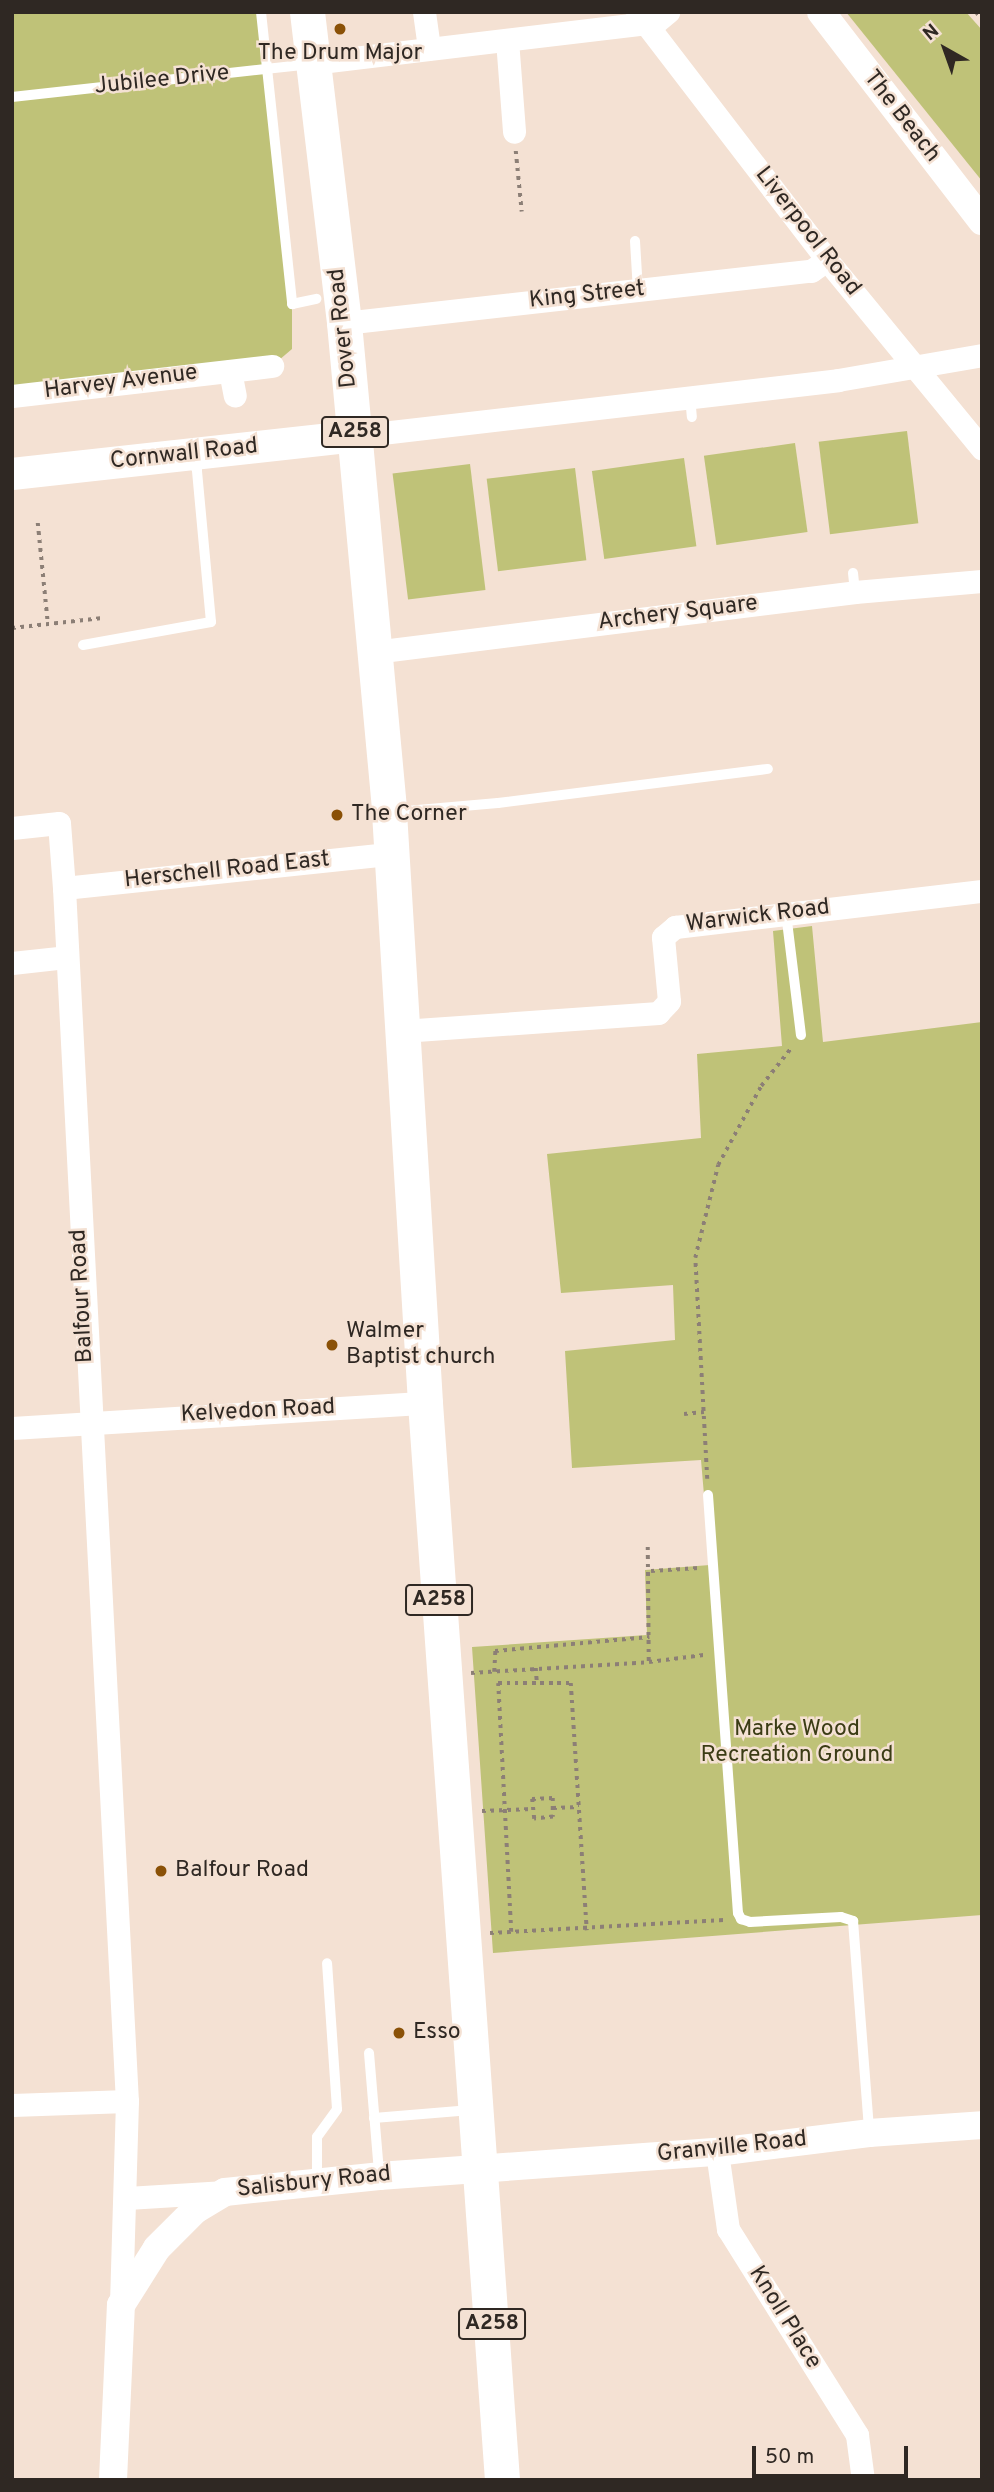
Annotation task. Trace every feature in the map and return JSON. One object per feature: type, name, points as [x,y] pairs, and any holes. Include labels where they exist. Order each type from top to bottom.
[{"type":"main road","name":"Dover Road","points":[[307,12],[356,436],[389,812],[390,853]]},
{"type":"main road","name":"Cornwall Road","points":[[12,474],[356,436]]},
{"type":"main road","name":"A258","points":[[390,853],[425,1403],[482,2169],[502,2480]]},
{"type":"street","points":[[424,12],[429,49]]},
{"type":"street","points":[[312,63],[507,40],[641,18],[656,22],[668,12]]},
{"type":"street","name":"The Beach","points":[[821,12],[982,221]]},
{"type":"street","name":"Liverpool Road","points":[[641,18],[827,260],[982,449]]},
{"type":"street","points":[[507,40],[514,132]]},
{"type":"street","name":"King Street","points":[[344,323],[811,271],[827,260]]},
{"type":"street","points":[[356,436],[691,406],[982,355]]},
{"type":"street","name":"Harvey Avenue","points":[[12,396],[272,366]]},
{"type":"street","name":"Harvey Avenue","points":[[230,371],[235,396]]},
{"type":"street","name":"Archery Square","points":[[374,652],[854,582],[982,580]]},
{"type":"street","name":"Balfour Road","points":[[12,828],[59,823],[64,888],[127,2101],[127,2198],[121,2305]]},
{"type":"street","name":"Herschell Road East","points":[[64,888],[390,853]]},
{"type":"street","name":"Warwick Road","points":[[402,1031],[658,1013],[668,1001],[663,937],[676,927],[982,891]]},
{"type":"street","points":[[12,963],[66,957]]},
{"type":"street","name":"Kelvedon Road","points":[[12,1428],[90,1421],[425,1403]]},
{"type":"street","points":[[12,2105],[127,2101]]},
{"type":"street","name":"Granville Road","points":[[482,2169],[717,2152],[869,2133],[982,2125]]},
{"type":"street","name":"Knoll Place","points":[[717,2152],[728,2229],[856,2435],[863,2480]]},
{"type":"street","name":"Salisbury Road","points":[[121,2305],[158,2248],[195,2210],[225,2192],[379,2176],[482,2169]]},
{"type":"street","points":[[127,2198],[225,2192]]},
{"type":"street","points":[[113,2480],[121,2305]]},
{"type":"lane","points":[[261,12],[292,303],[316,299]]},
{"type":"lane","name":"Jubilee Drive","points":[[12,97],[312,63]]},
{"type":"lane","points":[[635,241],[638,291]]},
{"type":"lane","points":[[83,645],[211,622],[197,470],[188,454]]},
{"type":"lane","points":[[389,812],[498,803],[768,769]]},
{"type":"lane","points":[[786,913],[801,1035]]},
{"type":"lane","points":[[708,1495],[737,1913],[741,1919],[750,1922],[841,1917],[853,1921],[869,2133]]},
{"type":"lane","points":[[317,2184],[317,2137],[337,2109],[327,1963]]},
{"type":"lane","points":[[369,2053],[379,2176]]},
{"type":"lane","points":[[374,2118],[477,2110]]},
{"type":"path","points":[[976,12],[982,19]]},
{"type":"path","points":[[514,132],[522,212]]},
{"type":"path","points":[[38,523],[48,624]]},
{"type":"path","points":[[12,628],[102,618]]},
{"type":"path","points":[[708,1495],[695,1258],[705,1207],[718,1165],[732,1144],[745,1114],[761,1086],[801,1035]]},
{"type":"path","points":[[684,1414],[704,1412]]},
{"type":"path","points":[[648,1547],[649,1662]]},
{"type":"path","points":[[650,1572],[712,1567]]},
{"type":"path","points":[[494,1672],[495,1651],[649,1637]]},
{"type":"path","points":[[444,1675],[649,1662],[705,1654],[705,1661],[718,1660]]},
{"type":"path","points":[[536,1668],[537,1683]]},
{"type":"path","points":[[513,1670],[513,1683]]},
{"type":"path","points":[[511,1932],[498,1683],[571,1683],[587,1930]]},
{"type":"path","points":[[553,1798],[553,1816],[534,1819],[533,1809],[531,1799],[553,1798]]},
{"type":"path","points":[[553,1808],[579,1807]]},
{"type":"path","points":[[505,1810],[533,1809]]},
{"type":"path","points":[[464,1934],[587,1930],[741,1919]]},
{"type":"green space","points":[[12,12],[261,12],[292,304],[292,349],[272,366],[12,396]]},
{"type":"green space","points":[[846,12],[966,12],[982,30],[982,181]]},
{"type":"green space","points":[[907,431],[918,523],[830,534],[819,442]]},
{"type":"green space","points":[[795,443],[808,532],[716,545],[704,456]]},
{"type":"green space","points":[[684,458],[696,546],[604,559],[592,471]]},
{"type":"green space","points":[[470,464],[485,590],[408,600],[393,474]]},
{"type":"green space","points":[[575,468],[586,560],[498,571],[487,479]]},
{"type":"green space","name":"Marke Wood Recreation Ground","points":[[812,926],[823,1042],[982,1022],[982,1915],[493,1953],[472,1647],[647,1635],[645,1570],[710,1565],[701,1460],[572,1468],[565,1351],[675,1340],[673,1285],[561,1293],[547,1154],[701,1138],[697,1054],[782,1046],[773,931]]},
{"type":"place","name":"The Drum Major","points":[[340,29]]},
{"type":"place","name":"The Corner","points":[[337,815]]},
{"type":"place","name":"Walmer Baptist church","points":[[332,1345]]},
{"type":"place","name":"Balfour Road","points":[[161,1871]]},
{"type":"place","name":"Esso","points":[[399,2033]]}]
